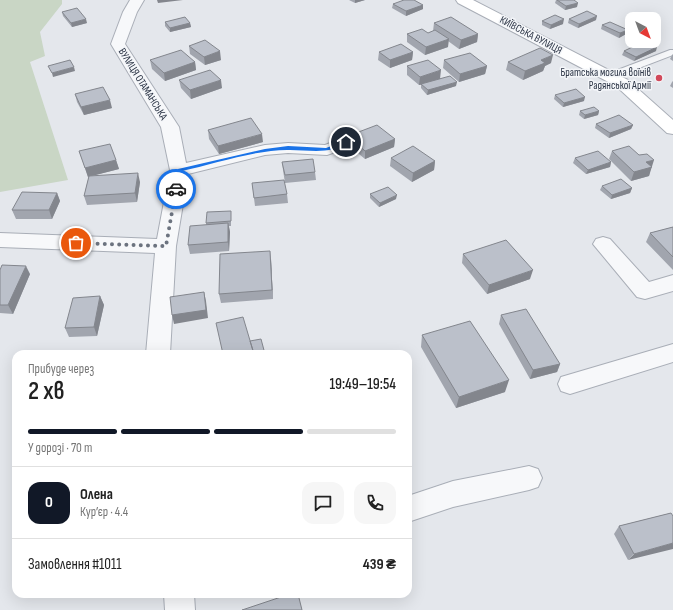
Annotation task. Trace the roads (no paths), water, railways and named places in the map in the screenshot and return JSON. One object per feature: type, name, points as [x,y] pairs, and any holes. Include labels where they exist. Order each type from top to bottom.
[{"type":"street","name":"ВУЛИЦЯ ОТАМАНСЬКА","points":[[136,0],[118,44],[170,127],[180,170],[166,246],[158,350]]},
{"type":"street","name":"КИЇВСЬКА ВУЛИЦЯ","points":[[463,0],[622,83],[673,129]]},
{"type":"street","points":[[180,170],[265,150],[288,148],[327,150],[346,142]]},
{"type":"street","points":[[0,240],[166,246]]},
{"type":"street","points":[[603,244],[645,291],[673,283]]},
{"type":"street","points":[[570,384],[673,353]]},
{"type":"street","points":[[412,509],[453,494],[529,478]]},
{"type":"street","points":[[179,598],[180,610]]},
{"type":"lane","points":[[610,76],[673,52]]},
{"type":"place","name":"Братська могила воїнів Радянської Армії","points":[[659,78]]}]
